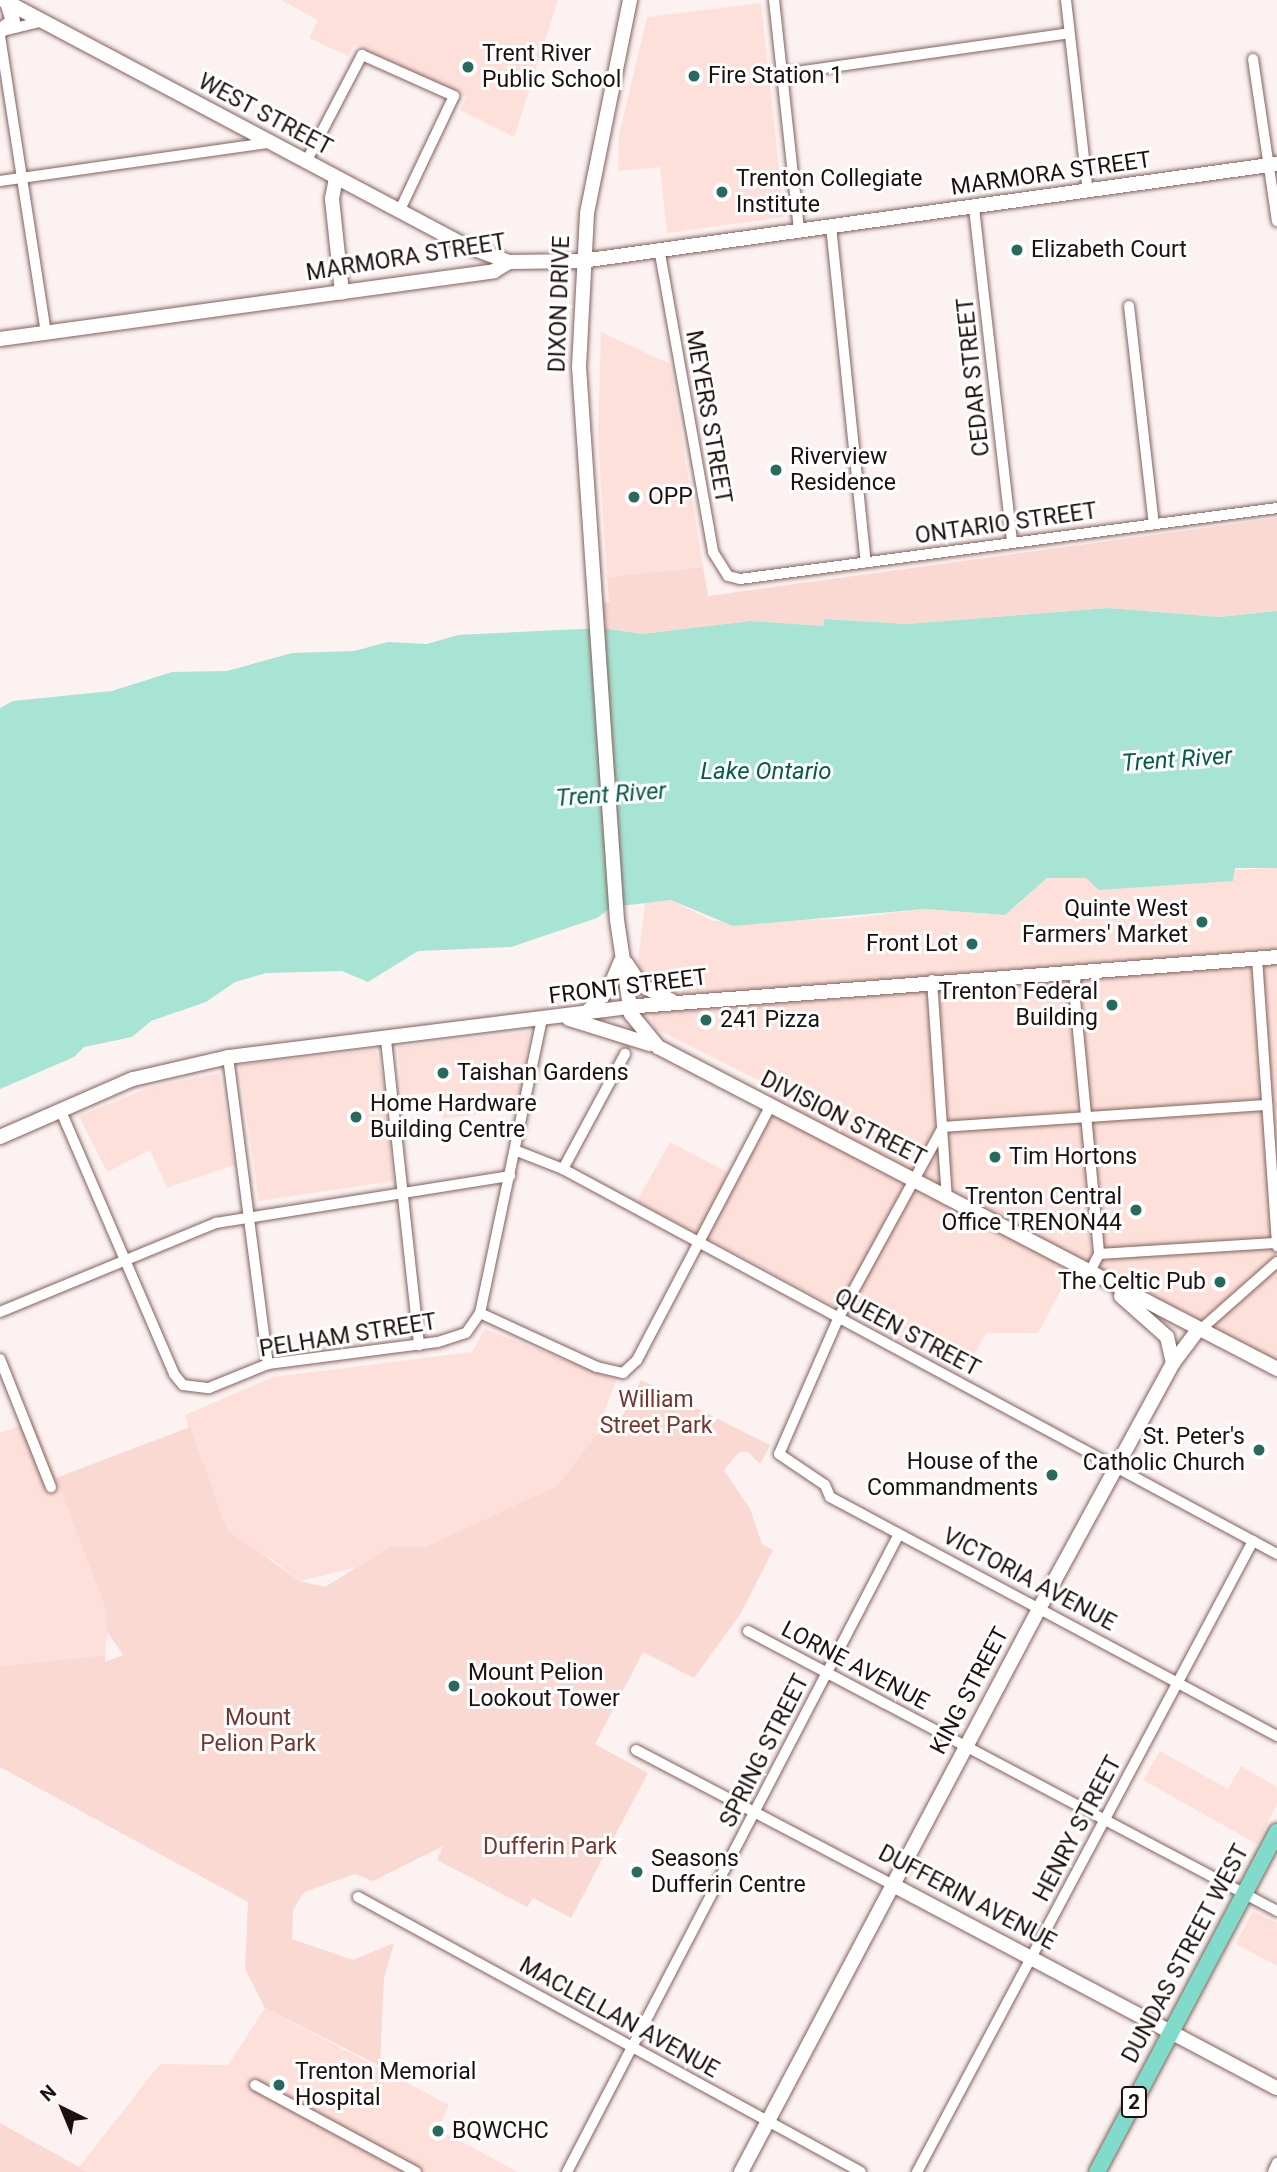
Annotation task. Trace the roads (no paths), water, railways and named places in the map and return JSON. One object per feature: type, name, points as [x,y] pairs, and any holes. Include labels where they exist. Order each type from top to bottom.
[{"type":"main road","name":"DIXON DRIVE","points":[[629,1006],[617,920],[593,614],[579,367],[582,261],[604,110],[630,0]]},
{"type":"main road","name":"WEST STREET","points":[[5,1],[399,212],[509,262]]},
{"type":"main road","points":[[0,33],[13,20],[5,1]]},
{"type":"main road","name":"MARMORA STREET","points":[[0,339],[494,271],[509,262],[582,261],[659,248],[974,208],[1274,165]]},
{"type":"main road","points":[[336,178],[332,199],[342,292]]},
{"type":"main road","points":[[622,956],[641,985],[675,1002]]},
{"type":"main road","points":[[584,1014],[608,989],[622,956]]},
{"type":"main road","name":"FRONT STREET","points":[[0,1136],[164,1068],[228,1056],[386,1040],[629,1006],[932,979],[1277,957]]},
{"type":"main road","name":"DIVISION STREET","points":[[629,1006],[636,1025],[657,1047],[1113,1287],[1277,1369]]},
{"type":"main road","points":[[561,1017],[657,1047]]},
{"type":"main road","points":[[1113,1287],[1167,1337],[1172,1363]]},
{"type":"main road","name":"KING STREET","points":[[741,2172],[1116,1466],[1172,1363],[1198,1331]]},
{"type":"main road","name":"DUNDAS STREET WEST","points":[[1103,2170],[1170,2032],[1277,1832]]},
{"type":"main road","name":"DUFFERIN AVENUE","points":[[893,1885],[1277,2088]]},
{"type":"street","points":[[774,0],[799,230]]},
{"type":"street","points":[[1066,0],[1088,192]]},
{"type":"street","points":[[43,21],[0,33],[46,332]]},
{"type":"street","points":[[782,74],[1069,33]]},
{"type":"street","points":[[306,162],[359,58],[366,54],[454,96],[399,212]]},
{"type":"street","points":[[1253,60],[1274,165],[1277,222]]},
{"type":"street","points":[[0,181],[267,143]]},
{"type":"street","name":"CEDAR STREET","points":[[974,208],[1012,543]]},
{"type":"street","points":[[831,226],[866,562]]},
{"type":"street","name":"MEYERS STREET","points":[[659,248],[713,552],[722,569],[740,579]]},
{"type":"street","points":[[1129,306],[1154,524]]},
{"type":"street","name":"ONTARIO STREET","points":[[740,579],[1277,508]]},
{"type":"street","points":[[1099,1254],[1276,1245],[1273,1150],[1267,1105],[1257,958]]},
{"type":"street","points":[[1077,970],[1074,988],[1084,1116],[1090,1123],[1099,1254],[1089,1274]]},
{"type":"street","points":[[932,979],[947,1199]]},
{"type":"street","points":[[542,1020],[517,1151],[480,1312],[597,1367],[623,1373],[638,1360],[770,1107]]},
{"type":"street","points":[[386,1040],[419,1345]]},
{"type":"street","points":[[563,1169],[625,1054]]},
{"type":"street","points":[[228,1056],[251,1214],[268,1364]]},
{"type":"street","points":[[943,1126],[1267,1105]]},
{"type":"street","points":[[60,1109],[128,1259]]},
{"type":"street","points":[[838,1319],[943,1126]]},
{"type":"street","name":"QUEEN STREET","points":[[517,1151],[563,1169],[1277,1554]]},
{"type":"street","points":[[0,1312],[188,1233],[251,1214],[510,1176]]},
{"type":"street","name":"PELHAM STREET","points":[[128,1259],[174,1374],[186,1386],[209,1388],[268,1364],[419,1345],[466,1333],[480,1312]]},
{"type":"street","name":"KING STREET","points":[[1198,1331],[1277,1262]]},
{"type":"street","name":"VICTORIA AVENUE","points":[[838,1319],[778,1446],[783,1457],[825,1485],[830,1497],[1277,1735]]},
{"type":"street","points":[[0,1359],[51,1487]]},
{"type":"street","name":"SPRING STREET","points":[[566,2172],[899,1534]]},
{"type":"street","name":"HENRY STREET","points":[[917,2172],[1253,1541]]},
{"type":"street","name":"LORNE AVENUE","points":[[748,1631],[1277,1911]]},
{"type":"street","name":"DUFFERIN AVENUE","points":[[636,1749],[893,1885]]},
{"type":"street","name":"MACLELLAN AVENUE","points":[[358,1897],[861,2172]]},
{"type":"street","points":[[255,2085],[416,2172]]},
{"type":"street","points":[[1273,2172],[1277,2164]]},
{"type":"water","points":[[1108,608],[1219,617],[1277,611],[1277,868],[1235,868],[1233,881],[1099,890],[1086,878],[1047,878],[1005,915],[925,909],[733,926],[671,900],[612,907],[597,918],[511,947],[418,951],[368,982],[342,971],[266,973],[235,982],[206,1002],[151,1021],[132,1037],[84,1047],[74,1057],[0,1089],[0,708],[13,701],[112,691],[172,672],[227,671],[292,653],[354,651],[388,642],[427,644],[458,635],[602,628],[642,634],[751,621],[824,626],[824,619],[907,624]]},
{"type":"place","name":"Trent River Public School","points":[[468,67]]},
{"type":"place","name":"Fire Station 1","points":[[694,76]]},
{"type":"place","name":"Trenton Collegiate Institute","points":[[722,192]]},
{"type":"place","name":"Elizabeth Court","points":[[1017,250]]},
{"type":"place","name":"Riverview Residence","points":[[776,470]]},
{"type":"place","name":"OPP","points":[[634,497]]},
{"type":"place","name":"Quinte West Farmers' Market","points":[[1202,922]]},
{"type":"place","name":"Front Lot","points":[[972,944]]},
{"type":"place","name":"Trenton Federal Building","points":[[1112,1005]]},
{"type":"place","name":"241 Pizza","points":[[706,1020]]},
{"type":"place","name":"Taishan Gardens","points":[[443,1073]]},
{"type":"place","name":"Home Hardware Building Centre","points":[[356,1117]]},
{"type":"place","name":"Tim Hortons","points":[[995,1157]]},
{"type":"place","name":"Trenton Central Office TRENON44","points":[[1136,1210]]},
{"type":"place","name":"The Celtic Pub","points":[[1220,1282]]},
{"type":"place","name":"St. Peter's Catholic Church","points":[[1259,1450]]},
{"type":"place","name":"House of the Commandments","points":[[1052,1475]]},
{"type":"place","name":"Mount Pelion Lookout Tower","points":[[454,1686]]},
{"type":"place","name":"Seasons Dufferin Centre","points":[[637,1872]]},
{"type":"place","name":"Trenton Memorial Hospital","points":[[279,2085]]},
{"type":"place","name":"BQWCHC","points":[[438,2131]]},
{"type":"water label","name":"Trent River","points":[[1177,760]]},
{"type":"water label","name":"Lake Ontario","points":[[766,772]]},
{"type":"water label","name":"Trent River","points":[[611,795]]},
{"type":"park label","name":"William Street Park","points":[[656,1413]]},
{"type":"park label","name":"Mount Pelion Park","points":[[258,1731]]},
{"type":"park label","name":"Dufferin Park","points":[[550,1847]]}]
